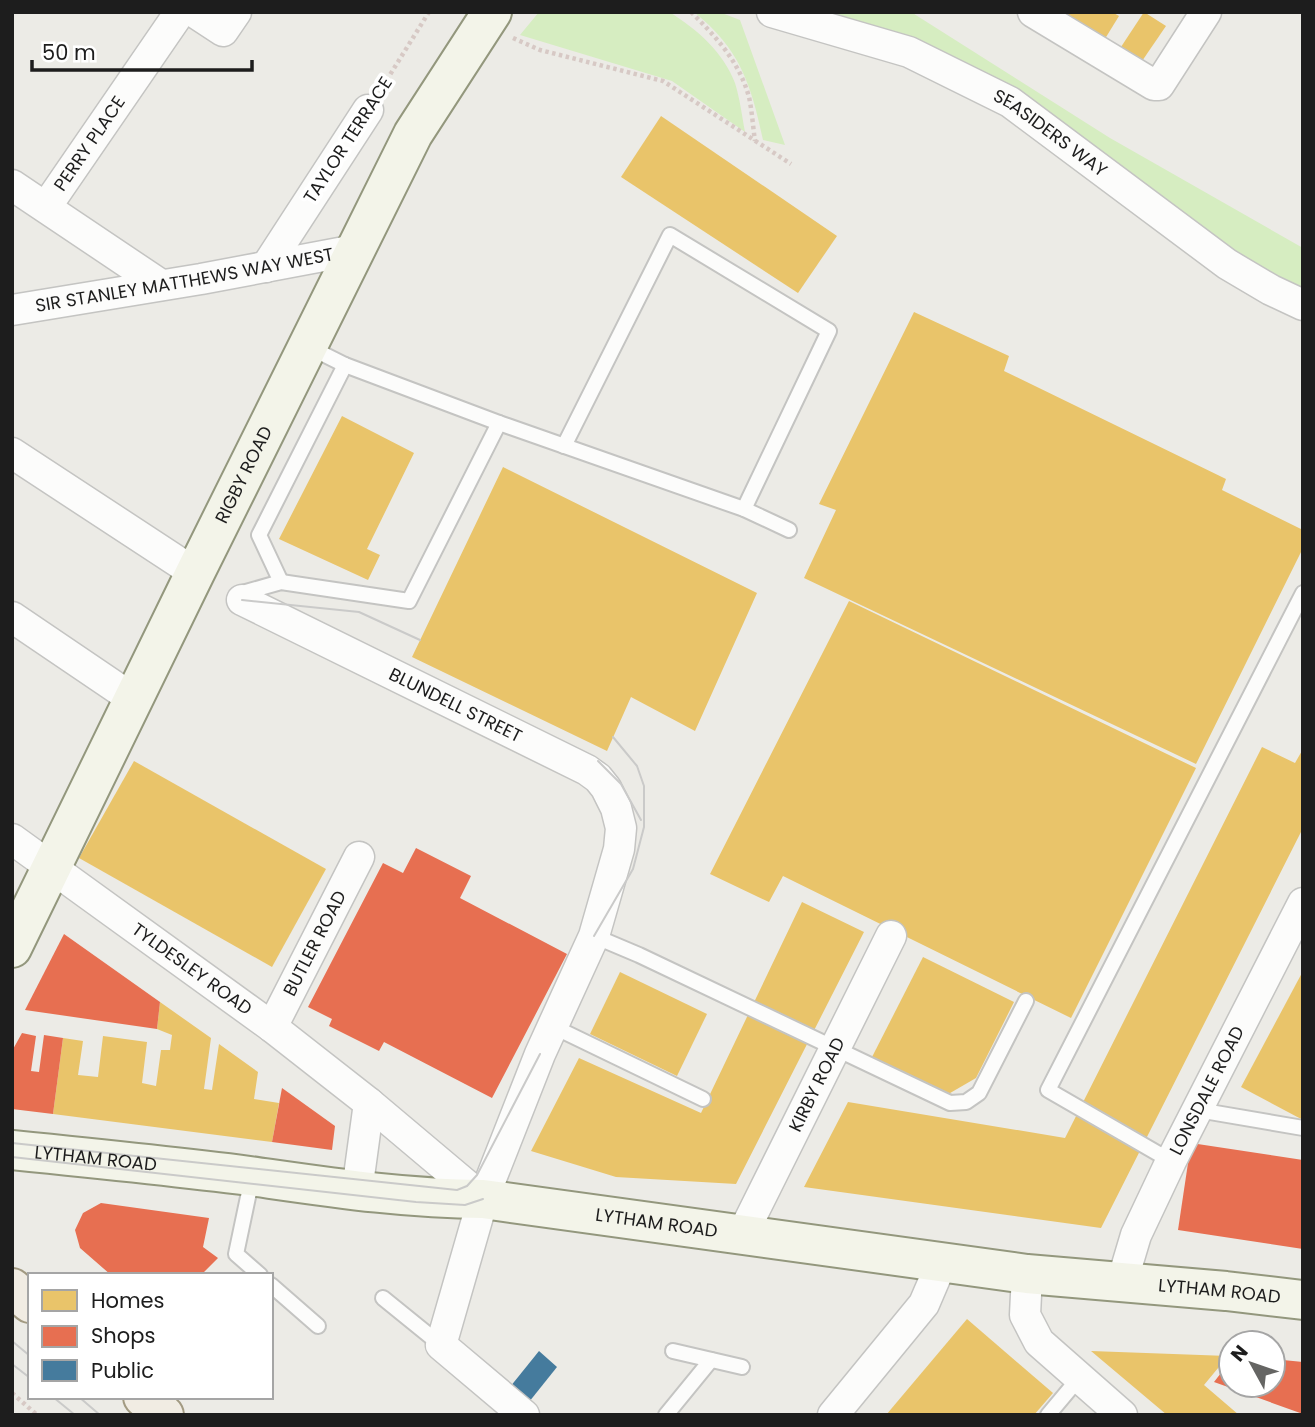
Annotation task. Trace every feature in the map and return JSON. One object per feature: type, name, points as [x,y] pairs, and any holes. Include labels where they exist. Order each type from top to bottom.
[{"type":"main road","name":"RIGBY ROAD","points":[[12,948],[413,134],[488,19]]},
{"type":"main road","name":"LYTHAM ROAD","points":[[12,1150],[252,1177],[357,1192],[438,1199],[483,1199],[1027,1274],[1303,1300]]},
{"type":"main road","points":[[12,1288],[28,1301]]},
{"type":"main road","points":[[145,1399],[164,1415]]},
{"type":"street","name":"PERRY PLACE","points":[[46,207],[180,12]]},
{"type":"street","points":[[194,12],[223,31],[236,12]]},
{"type":"street","name":"SEASIDERS WAY","points":[[772,12],[909,52],[1010,102],[1227,264],[1303,305]]},
{"type":"street","points":[[1033,12],[1154,85],[1159,85],[1206,12]]},
{"type":"street","name":"TAYLOR TERRACE","points":[[266,267],[368,110]]},
{"type":"street","points":[[12,185],[161,285]]},
{"type":"street","name":"SIR STANLEY MATTHEWS WAY WEST","points":[[12,310],[355,250]]},
{"type":"street","points":[[12,453],[195,573]]},
{"type":"street","name":"BLUNDELL STREET","points":[[238,598],[587,770],[606,788],[617,808],[621,828],[619,849],[594,936],[552,1026],[483,1199],[441,1345]]},
{"type":"street","points":[[12,617],[133,699]]},
{"type":"street","name":"TYLDESLEY ROAD","points":[[12,839],[272,1027],[369,1103],[483,1199]]},
{"type":"street","name":"BUTLER ROAD","points":[[272,1027],[359,858]]},
{"type":"street","name":"LONSDALE ROAD","points":[[1122,1282],[1136,1236],[1171,1160],[1303,903]]},
{"type":"street","name":"KIRBY ROAD","points":[[742,1235],[891,936]]},
{"type":"street","points":[[357,1192],[369,1103]]},
{"type":"street","points":[[833,1415],[924,1304],[942,1262]]},
{"type":"street","points":[[1027,1274],[1025,1315],[1039,1342],[1122,1415]]},
{"type":"street","points":[[441,1345],[524,1415]]},
{"type":"lane","points":[[564,446],[670,234],[830,331],[744,509]]},
{"type":"lane","points":[[308,347],[345,365],[499,424],[744,509],[789,530]]},
{"type":"lane","points":[[281,582],[259,535],[345,365]]},
{"type":"lane","points":[[238,598],[281,582],[409,601],[499,424]]},
{"type":"lane","points":[[1171,1160],[1048,1090],[1303,593]]},
{"type":"lane","points":[[594,936],[950,1103],[966,1102],[979,1093],[1026,1001]]},
{"type":"lane","points":[[552,1026],[703,1099]]},
{"type":"lane","points":[[1198,1110],[1303,1128]]},
{"type":"lane","points":[[252,1177],[236,1254],[258,1273]]},
{"type":"lane","points":[[273,1287],[318,1326]]},
{"type":"lane","points":[[383,1298],[441,1345]]},
{"type":"lane","points":[[673,1351],[742,1367]]},
{"type":"lane","points":[[666,1415],[711,1360]]},
{"type":"lane","points":[[1048,1415],[1079,1378]]},
{"type":"path","name":"TAYLOR TERRACE","points":[[368,110],[429,12]]},
{"type":"path","points":[[691,12],[720,40],[736,64],[749,97],[755,142]]},
{"type":"path","points":[[488,19],[540,50],[663,81],[792,164]]},
{"type":"path","points":[[12,1393],[37,1415]]},
{"type":"green space","points":[[539,12],[669,12],[699,34],[724,62],[735,83],[745,132],[672,81],[520,35]]},
{"type":"green space","points":[[694,12],[719,12],[740,20],[785,145],[763,140],[754,102],[733,54],[710,26]]},
{"type":"green space","points":[[766,12],[911,12],[1110,138],[1303,248],[1303,294],[1267,278],[1015,105]]},
{"type":"building: Homes","points":[[1055,12],[1112,12],[1119,16],[1103,42]]},
{"type":"building: Homes","points":[[1144,12],[1166,26],[1140,64],[1119,50]]},
{"type":"building: Homes","points":[[661,116],[837,236],[798,293],[621,177]]},
{"type":"building: Homes","points":[[914,312],[1009,356],[1004,371],[1226,479],[1222,490],[1303,530],[1303,548],[1196,764],[804,578],[836,510],[819,504]]},
{"type":"building: Homes","points":[[342,416],[414,453],[367,549],[380,555],[368,580],[279,539]]},
{"type":"building: Homes","points":[[503,467],[757,593],[695,731],[631,697],[607,751],[412,657]]},
{"type":"building: Homes","points":[[849,601],[1196,768],[1071,1018],[783,876],[769,902],[710,874]]},
{"type":"building: Homes","points":[[1262,747],[1295,763],[1303,749],[1303,828],[1101,1228],[804,1187],[848,1102],[1065,1138]]},
{"type":"building: Homes","points":[[134,761],[326,869],[272,967],[79,858]]},
{"type":"building: Homes","points":[[802,902],[864,932],[736,1184],[616,1177],[531,1151],[579,1058],[701,1113]]},
{"type":"building: Homes","points":[[923,957],[1014,1002],[976,1078],[945,1096],[871,1059]]},
{"type":"building: Homes","points":[[1303,971],[1303,1120],[1241,1087]]},
{"type":"building: Homes","points":[[620,972],[707,1014],[677,1076],[590,1034]]},
{"type":"building: Homes","points":[[160,1002],[211,1038],[204,1089],[212,1090],[219,1044],[258,1072],[254,1099],[279,1103],[272,1142],[53,1114],[63,1038],[83,1041],[78,1075],[98,1077],[103,1036],[147,1042],[142,1083],[156,1086],[161,1050],[170,1050],[172,1035],[157,1029]]},
{"type":"building: Homes","points":[[967,1319],[1053,1393],[1034,1415],[886,1415]]},
{"type":"building: Homes","points":[[1091,1351],[1217,1356],[1217,1369],[1204,1385],[1217,1399],[1239,1415],[1167,1415]]},
{"type":"building: Shops","points":[[416,848],[471,876],[460,898],[567,954],[492,1098],[384,1042],[379,1051],[329,1026],[332,1019],[308,1007],[383,863],[403,873]]},
{"type":"building: Shops","points":[[64,934],[160,1002],[157,1029],[25,1010]]},
{"type":"building: Shops","points":[[22,1033],[36,1036],[31,1071],[39,1072],[44,1035],[63,1038],[53,1114],[12,1109],[12,1051]]},
{"type":"building: Shops","points":[[282,1088],[335,1126],[332,1150],[272,1142]]},
{"type":"building: Shops","points":[[1191,1143],[1303,1160],[1303,1249],[1178,1230]]},
{"type":"building: Shops","points":[[101,1203],[209,1218],[203,1247],[218,1258],[203,1273],[109,1273],[80,1248],[75,1230],[83,1213]]},
{"type":"building: Shops","points":[[1287,1360],[1303,1362],[1303,1414],[1261,1399],[1287,1399]]},
{"type":"building: Public","points":[[539,1351],[557,1367],[529,1402],[510,1387]]},
{"type":"tram line","points":[[242,600],[359,612],[420,640]]},
{"type":"tram line","points":[[594,936],[633,869],[644,827],[644,786],[637,766],[613,737]]},
{"type":"tram line","points":[[598,761],[621,784],[641,820]]},
{"type":"tram line","points":[[12,1143],[457,1190],[467,1186],[477,1175],[540,1054]]},
{"type":"tram line","points":[[12,1157],[416,1202],[465,1205],[483,1199]]},
{"type":"tram line","points":[[12,1341],[28,1354]]},
{"type":"tram line","points":[[12,1364],[28,1376]]},
{"type":"tram line","points":[[55,1399],[75,1415]]},
{"type":"tram line","points":[[81,1399],[100,1415]]}]
